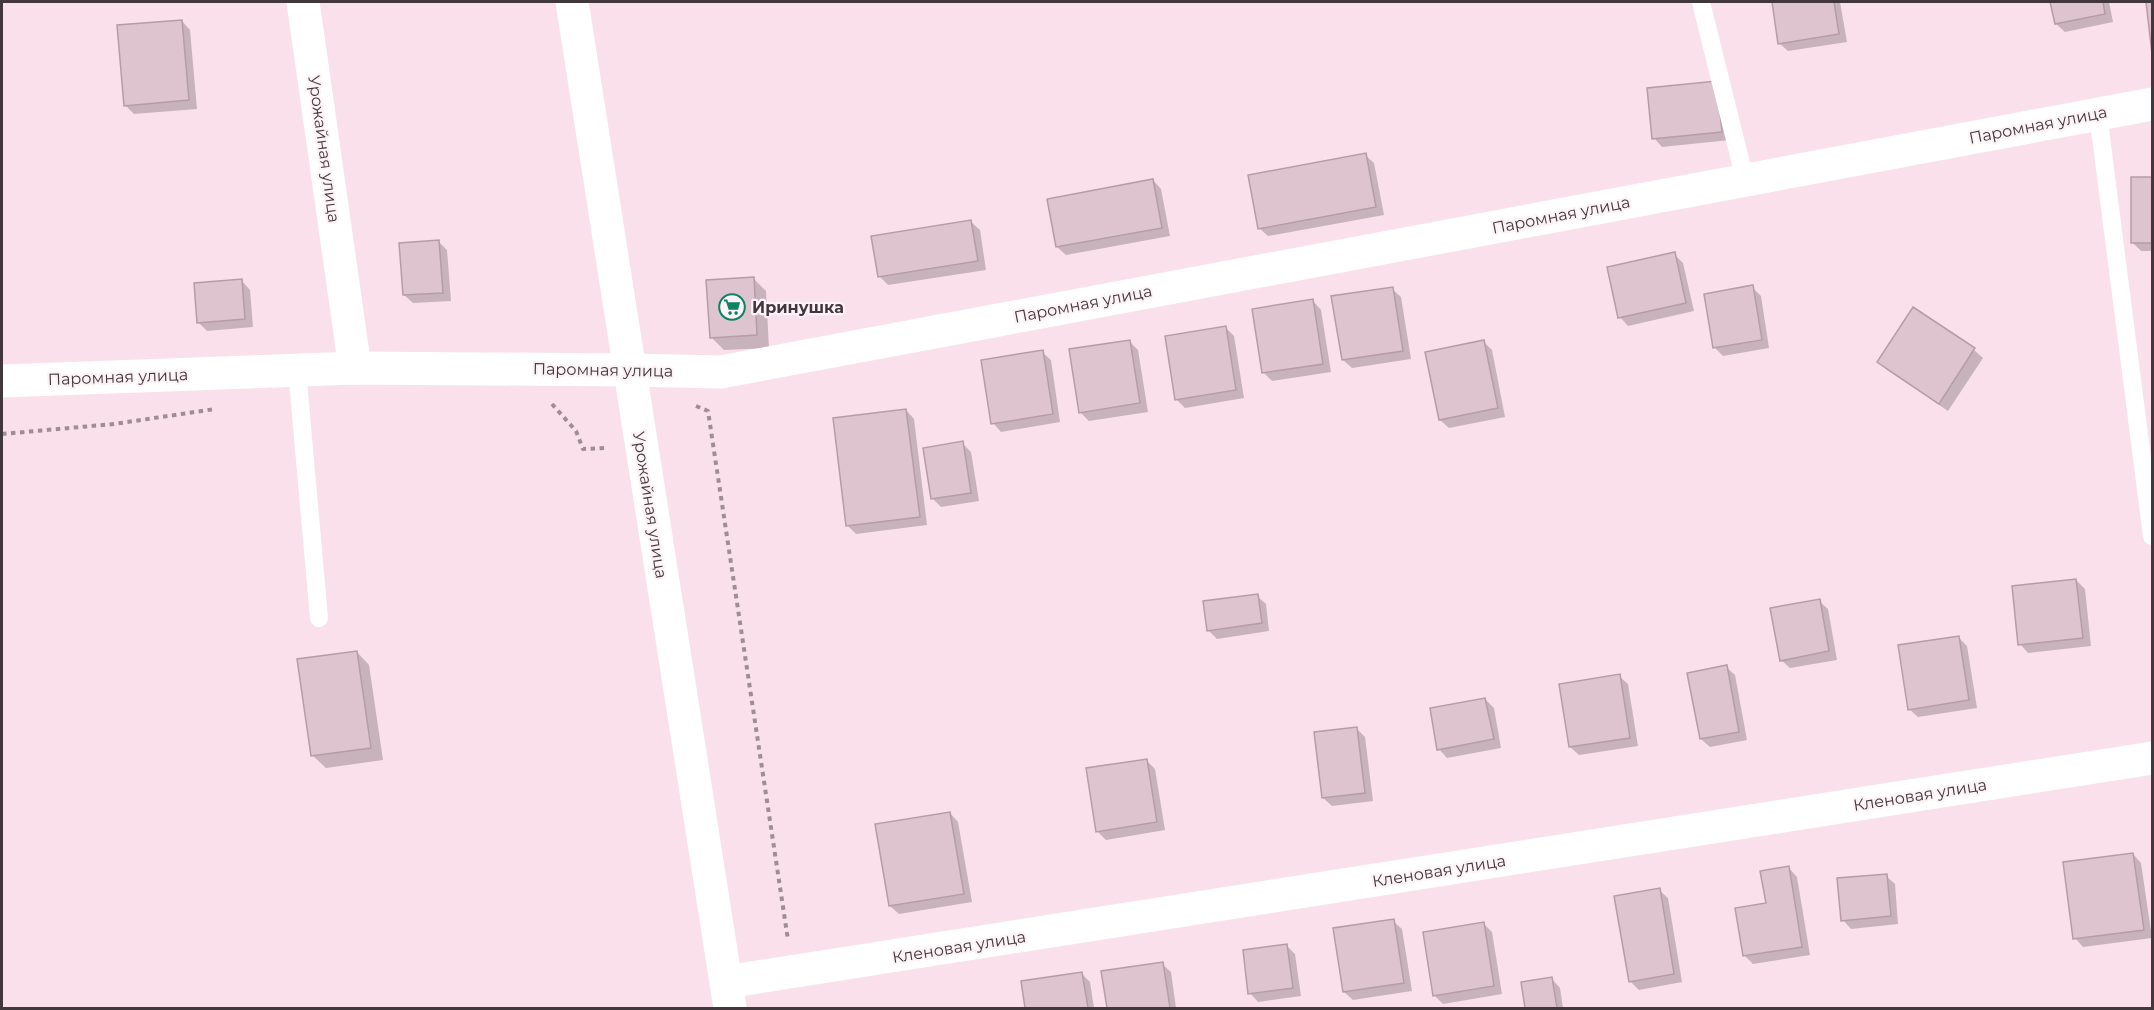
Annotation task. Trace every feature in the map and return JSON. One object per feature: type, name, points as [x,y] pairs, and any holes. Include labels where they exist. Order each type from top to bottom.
[{"type":"street","name":"Урожайная улица","points":[[303,2],[355,368]]},
{"type":"street","name":"Урожайная улица","points":[[572,2],[728,995]]},
{"type":"street","name":"Паромная улица","points":[[2,381],[355,368],[721,372],[2152,104]]},
{"type":"street","name":"Кленовая улица","points":[[728,995],[792,973],[2152,758]]},
{"type":"lane","points":[[1701,2],[1745,180]]},
{"type":"lane","points":[[2098,114],[2152,536]]},
{"type":"lane","points":[[297,370],[319,618]]},
{"type":"path","points":[[547,398],[576,431],[583,449],[641,447]]},
{"type":"path","points":[[690,404],[708,411],[792,973]]},
{"type":"path","points":[[2,434],[114,424],[220,409]]},
{"type":"building","points":[[1772,2],[1834,2],[1839,34],[1778,44]]},
{"type":"building","points":[[2050,2],[2103,2],[2105,14],[2055,24]]},
{"type":"building","points":[[2146,2],[2152,2],[2152,54]]},
{"type":"building","points":[[182,20],[189,100],[124,106],[117,25]]},
{"type":"building","points":[[1717,81],[1722,132],[1652,139],[1647,88]]},
{"type":"building","points":[[1366,153],[1376,207],[1258,229],[1248,175]]},
{"type":"building","points":[[2131,177],[2152,177],[2152,243],[2131,243]]},
{"type":"building","points":[[1153,179],[1162,228],[1056,247],[1047,199]]},
{"type":"building","points":[[971,220],[978,261],[878,277],[871,236]]},
{"type":"building","points":[[439,240],[443,293],[403,295],[399,243]]},
{"type":"building","points":[[1675,252],[1686,303],[1618,318],[1607,267]]},
{"type":"building","points":[[754,277],[757,335],[710,338],[706,280]]},
{"type":"building","points":[[242,279],[245,319],[197,323],[194,283]]},
{"type":"building","points":[[1753,285],[1762,340],[1713,348],[1704,294]]},
{"type":"building","points":[[1393,287],[1403,351],[1342,360],[1331,296]]},
{"type":"building","points":[[1313,299],[1323,364],[1262,373],[1252,309]]},
{"type":"building","points":[[1913,307],[1975,348],[1939,404],[1877,362]]},
{"type":"building","points":[[1226,326],[1236,390],[1175,400],[1165,336]]},
{"type":"building","points":[[1130,340],[1140,403],[1079,413],[1069,349]]},
{"type":"building","points":[[1484,340],[1498,408],[1439,420],[1425,352]]},
{"type":"building","points":[[1043,350],[1053,414],[991,424],[981,360]]},
{"type":"building","points":[[906,409],[920,517],[846,526],[833,418]]},
{"type":"building","points":[[963,441],[971,493],[931,499],[923,448]]},
{"type":"building","points":[[2076,579],[2083,638],[2018,645],[2012,586]]},
{"type":"building","points":[[1258,594],[1262,623],[1207,631],[1203,601]]},
{"type":"building","points":[[1820,599],[1829,651],[1780,661],[1770,608]]},
{"type":"building","points":[[1959,636],[1969,700],[1908,710],[1898,645]]},
{"type":"building","points":[[357,651],[371,748],[311,756],[297,659]]},
{"type":"building","points":[[1727,665],[1739,732],[1700,739],[1687,673]]},
{"type":"building","points":[[1620,674],[1630,738],[1569,747],[1559,684]]},
{"type":"building","points":[[1485,698],[1494,739],[1437,750],[1430,708]]},
{"type":"building","points":[[1357,727],[1365,793],[1322,798],[1314,732]]},
{"type":"building","points":[[1147,759],[1157,822],[1096,832],[1086,768]]},
{"type":"building","points":[[950,812],[964,894],[889,906],[875,824]]},
{"type":"building","points":[[2133,853],[2144,930],[2073,939],[2063,862]]},
{"type":"building","points":[[1789,866],[1802,947],[1743,956],[1735,908],[1766,903],[1760,871]]},
{"type":"building","points":[[1887,874],[1891,916],[1841,921],[1837,878]]},
{"type":"building","points":[[1660,888],[1674,974],[1629,982],[1614,896]]},
{"type":"building","points":[[1394,919],[1404,983],[1343,992],[1333,928]]},
{"type":"building","points":[[1484,922],[1494,986],[1433,996],[1423,932]]},
{"type":"building","points":[[1287,944],[1293,988],[1248,994],[1243,950]]},
{"type":"building","points":[[1163,962],[1170,1008],[1107,1008],[1101,971]]},
{"type":"building","points":[[1082,972],[1088,1008],[1025,1008],[1021,981]]},
{"type":"building","points":[[1552,977],[1557,1008],[1525,1008],[1521,982]]},
{"type":"place","name":"Иринушка","points":[[732,307]]}]
